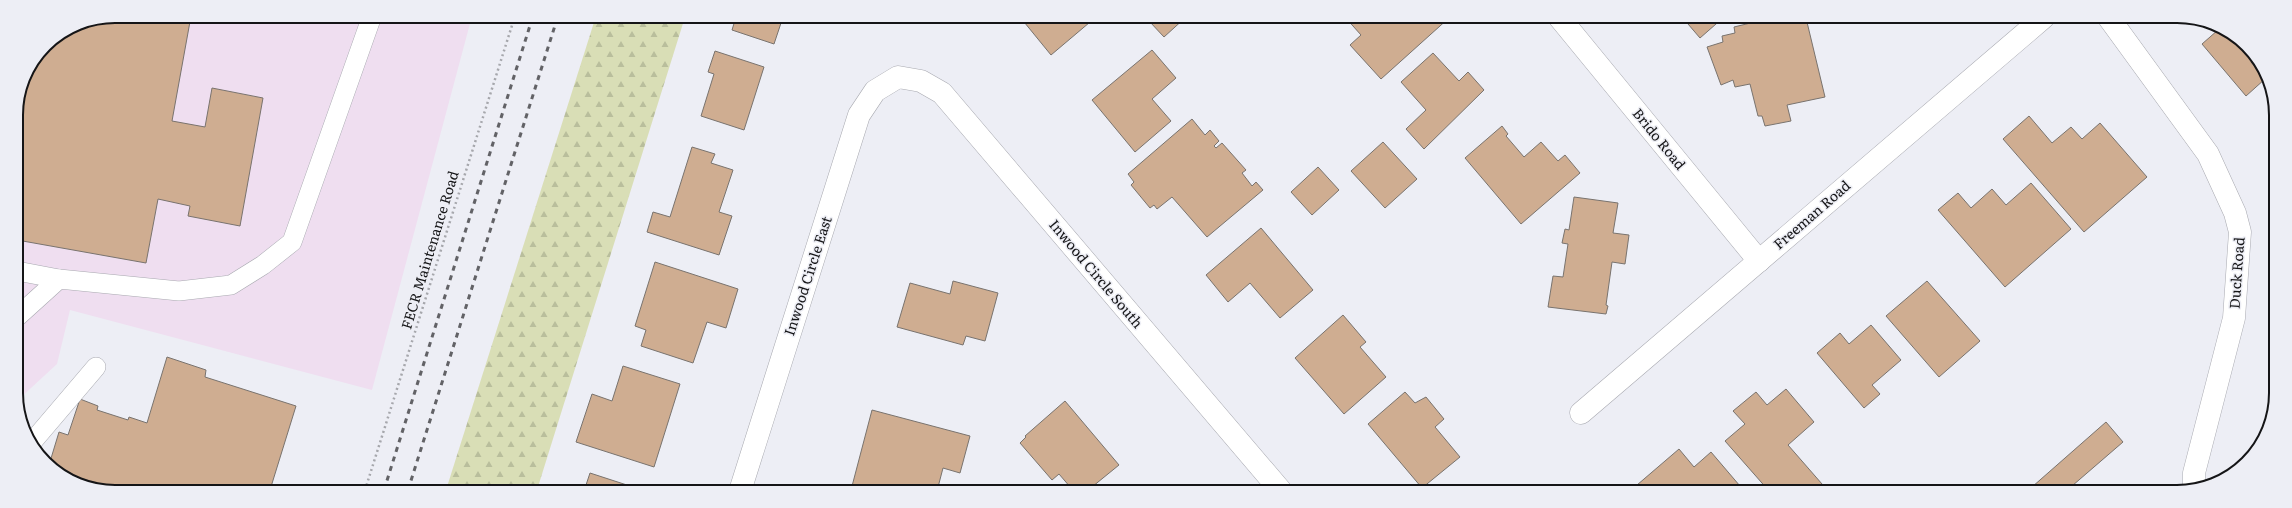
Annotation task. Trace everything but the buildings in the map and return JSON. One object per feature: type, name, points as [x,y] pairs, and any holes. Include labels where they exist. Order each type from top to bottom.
[{"type":"street","name":"Brido Road","points":[[1564,23],[1759,261]]},
{"type":"street","name":"Freeman Road","points":[[1581,413],[2037,23]]},
{"type":"street","name":"Duck Road","points":[[2113,23],[2208,154],[2235,213],[2240,232],[2234,318],[2194,473],[2194,483]]},
{"type":"street","name":"Inwood Circle East","points":[[742,485],[859,115],[875,91],[898,77]]},
{"type":"street","name":"Inwood Circle South","points":[[898,77],[921,81],[942,93],[1276,485]]},
{"type":"lane","points":[[23,272],[59,279],[179,290],[232,285],[263,265],[292,242],[370,23]]},
{"type":"lane","points":[[23,312],[59,279]]},
{"type":"lane","points":[[35,439],[96,367]]},
{"type":"path","name":"FECR Maintenance Road","points":[[367,485],[513,23]]},
{"type":"shaded area","points":[[109,23],[470,23],[372,390],[70,310],[57,364],[23,395],[23,109],[26,91],[35,69],[46,54],[69,35],[86,28]]},
{"type":"green space","points":[[594,23],[683,23],[539,485],[448,485]]},
{"type":"railway","points":[[386,485],[531,23]]},
{"type":"railway","points":[[410,485],[556,23]]}]
